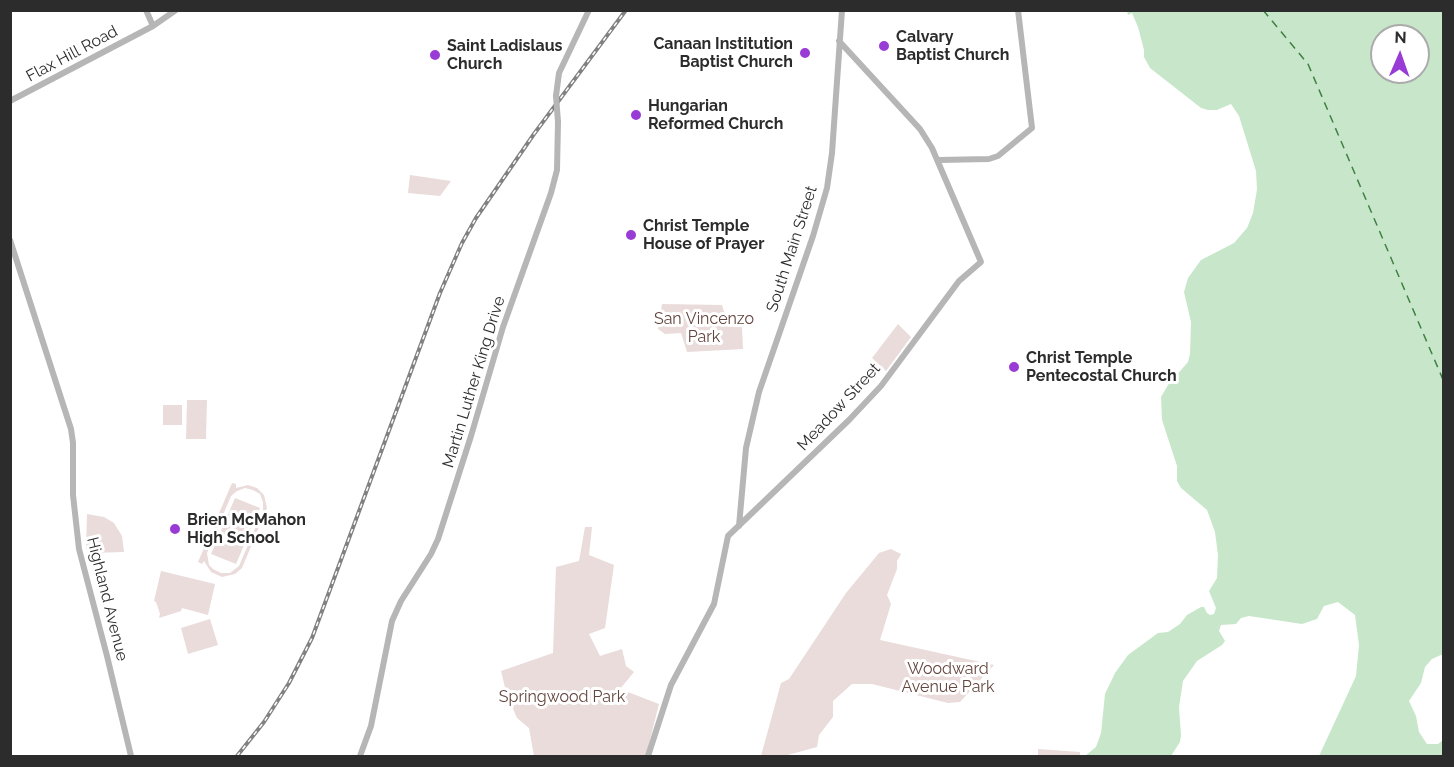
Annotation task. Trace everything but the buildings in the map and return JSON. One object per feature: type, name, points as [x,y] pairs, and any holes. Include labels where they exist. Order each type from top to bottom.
[{"type":"main road","points":[[146,10],[153,26]]},
{"type":"main road","name":"Flax Hill Road","points":[[10,101],[153,26],[176,10]]},
{"type":"main road","name":"Martin Luther King Drive","points":[[360,756],[371,726],[392,621],[401,601],[438,539],[503,327],[551,194],[559,149],[556,96],[559,73],[589,10]]},
{"type":"main road","name":"South Main Street","points":[[739,526],[746,448],[759,392],[813,236],[827,188],[832,153],[842,10]]},
{"type":"main road","points":[[839,41],[920,129],[939,160],[990,159],[998,156],[1032,128],[1018,10]]},
{"type":"main road","name":"Meadow Street","points":[[648,756],[671,685],[714,604],[730,534],[849,420],[881,386],[959,281],[981,261],[939,160]]},
{"type":"main road","name":"Highland Avenue","points":[[10,240],[71,429],[72,495],[79,549],[131,756]]},
{"type":"green space","points":[[410,175],[451,181],[440,196],[408,193]]},
{"type":"green space","name":"San Vincenzo Park","points":[[662,304],[722,305],[728,326],[742,327],[743,349],[687,352],[681,333],[665,334],[658,329]]},
{"type":"green space","points":[[898,324],[911,337],[886,371],[872,358]]},
{"type":"green space","points":[[187,400],[207,400],[206,439],[186,439]]},
{"type":"green space","points":[[163,405],[182,405],[182,425],[163,425]]},
{"type":"green space","points":[[232,483],[236,484],[236,488],[248,485],[257,488],[264,495],[267,508],[242,568],[235,574],[222,577],[211,572],[204,561],[202,564],[198,562]],"holes":[[[245,488],[260,494],[263,510],[239,566],[230,573],[221,573],[209,565],[207,553],[231,496]]]},
{"type":"green space","points":[[235,498],[260,508],[236,564],[211,554]]},
{"type":"green space","points":[[87,514],[104,517],[114,523],[122,536],[124,552],[90,553],[86,549]]},
{"type":"green space","name":"Springwood Park","points":[[585,527],[592,527],[589,555],[614,565],[605,628],[589,634],[600,656],[622,649],[626,666],[634,672],[620,689],[659,704],[646,756],[534,756],[529,728],[517,718],[511,699],[507,696],[501,671],[553,653],[556,567],[579,561]]},
{"type":"green space","name":"Woodward Avenue Park","points":[[891,549],[901,554],[887,595],[891,604],[880,640],[994,665],[960,702],[948,703],[872,684],[852,684],[833,701],[833,717],[819,735],[817,747],[784,756],[761,756],[781,683],[789,679],[846,593],[879,553]]},
{"type":"green space","points":[[161,571],[215,584],[208,615],[182,608],[181,611],[159,618],[160,614],[154,601]]},
{"type":"green space","points":[[210,619],[218,645],[188,654],[181,628]]},
{"type":"green space","points":[[1038,749],[1080,752],[1080,756],[1038,756]]},
{"type":"shaded area","points":[[1127,11],[1443,11],[1443,654],[1432,659],[1425,667],[1421,683],[1409,701],[1416,716],[1419,732],[1427,744],[1438,744],[1443,740],[1443,756],[1319,756],[1356,676],[1359,645],[1355,615],[1338,602],[1324,606],[1317,619],[1302,624],[1249,616],[1241,618],[1236,624],[1221,625],[1219,631],[1225,641],[1197,661],[1183,681],[1179,707],[1180,742],[1171,756],[1085,756],[1096,747],[1101,733],[1105,694],[1115,673],[1128,655],[1158,633],[1168,632],[1180,624],[1187,615],[1201,607],[1204,607],[1210,615],[1214,614],[1216,608],[1209,591],[1217,578],[1218,555],[1215,532],[1207,510],[1181,488],[1177,481],[1177,466],[1162,420],[1161,397],[1188,362],[1190,354],[1191,322],[1184,292],[1188,278],[1201,260],[1234,243],[1247,228],[1253,213],[1257,189],[1256,171],[1239,116],[1231,104],[1217,110],[1201,108],[1150,68],[1144,57],[1138,27],[1132,13],[1128,15]]},
{"type":"ferry route","points":[[1263,10],[1308,64],[1444,382]]},
{"type":"railway","points":[[237,756],[264,722],[289,683],[312,638],[440,293],[462,243],[476,218],[534,134],[626,10]]},
{"type":"place","name":"Calvary Baptist Church","points":[[884,46]]},
{"type":"place","name":"Canaan Institution Baptist Church","points":[[805,53]]},
{"type":"place","name":"Saint Ladislaus Church","points":[[435,55]]},
{"type":"place","name":"Hungarian Reformed Church","points":[[636,115]]},
{"type":"place","name":"Christ Temple House of Prayer","points":[[631,235]]},
{"type":"place","name":"Christ Temple Pentecostal Church","points":[[1014,367]]},
{"type":"place","name":"Brien McMahon High School","points":[[175,529]]}]
